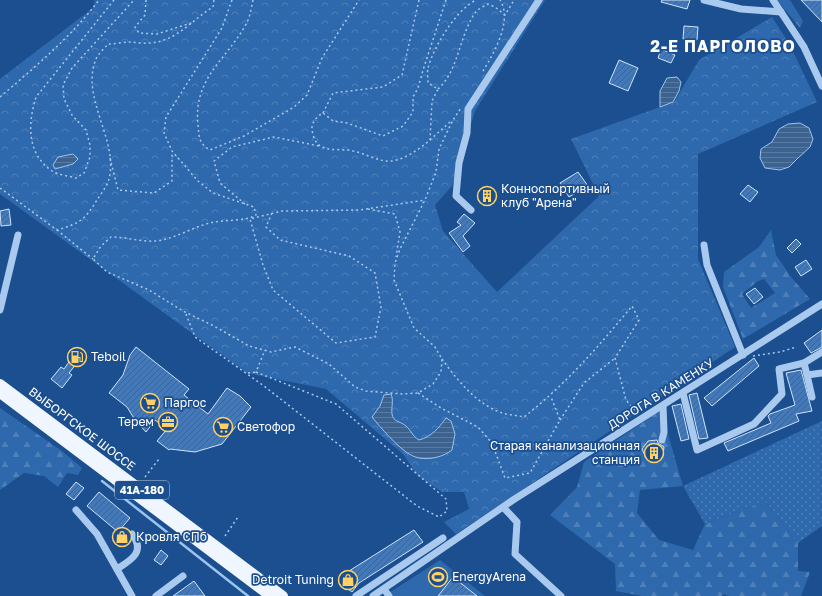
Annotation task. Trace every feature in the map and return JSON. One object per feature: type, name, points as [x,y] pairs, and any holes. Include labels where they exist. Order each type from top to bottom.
[{"type":"main road","name":"ВЫБОРГСКОЕ ШОССЕ","points":[[0,384],[283,596]]},
{"type":"main road","name":"ВЫБОРГСКОЕ ШОССЕ","points":[[0,393],[270,596]]},
{"type":"street","points":[[471,210],[456,196],[459,163],[467,133],[468,109],[540,0]]},
{"type":"street","points":[[704,0],[741,9],[781,12]]},
{"type":"street","points":[[773,0],[804,47],[822,86]]},
{"type":"street","points":[[0,310],[18,235]]},
{"type":"street","points":[[704,245],[707,265],[743,355]]},
{"type":"street","name":"ДОРОГА В КАМЕНКУ","points":[[373,596],[504,508],[822,304]]},
{"type":"street","points":[[683,393],[697,450],[754,424],[782,394],[779,369],[804,363],[822,352]]},
{"type":"street","points":[[804,363],[812,397]]},
{"type":"street","points":[[807,375],[822,373]]},
{"type":"street","points":[[662,440],[664,432],[663,406]]},
{"type":"street","points":[[504,508],[517,522],[515,554],[561,596]]},
{"type":"street","points":[[76,510],[97,534],[132,596]]},
{"type":"street","points":[[117,569],[131,559],[136,553],[138,545],[132,534]]},
{"type":"street","points":[[356,596],[443,538]]},
{"type":"street","points":[[156,596],[183,576]]},
{"type":"street","points":[[384,589],[389,596]]},
{"type":"path","points":[[0,96],[33,70],[63,40],[99,0]]},
{"type":"path","points":[[114,0],[36,96],[31,113],[30,131],[33,144],[40,158],[52,171],[76,178],[84,173],[90,157],[90,144],[86,130],[72,116],[64,99],[63,85],[72,68],[134,0]]},
{"type":"path","points":[[146,0],[145,15],[135,27],[139,33],[157,34],[196,22]]},
{"type":"path","points":[[172,151],[172,181],[154,193],[118,190],[92,80],[96,58],[108,44],[129,42],[150,44],[181,32],[196,22],[200,15],[213,7],[214,0]]},
{"type":"path","points":[[232,0],[222,28],[166,117],[164,133],[172,151],[198,181],[213,192],[254,207],[256,215],[250,219]]},
{"type":"path","points":[[253,0],[251,13],[246,25],[216,64],[205,81],[200,95],[196,111],[199,138],[203,146],[210,150],[244,136],[294,107],[307,94],[322,58],[359,0]]},
{"type":"path","points":[[319,146],[313,137],[312,126],[318,116],[323,113],[333,93],[383,87],[402,75],[419,0]]},
{"type":"path","points":[[323,113],[333,120],[347,123],[383,136],[403,126],[413,112],[413,97],[418,88],[422,70],[446,0]]},
{"type":"path","points":[[438,90],[428,83],[428,68],[440,39],[467,4],[476,0]]},
{"type":"path","points":[[500,0],[503,5],[505,15]]},
{"type":"path","points":[[482,74],[500,39],[505,15],[514,0]]},
{"type":"path","points":[[430,140],[432,101],[438,90],[447,81],[462,41],[476,12],[488,4],[495,7],[505,15]]},
{"type":"path","points":[[395,263],[425,200],[436,172],[439,149],[453,120],[464,102]]},
{"type":"path","points":[[246,205],[220,183],[214,161],[232,147],[274,137],[319,146],[330,150],[352,151],[387,161],[400,159],[423,146],[453,120]]},
{"type":"path","points":[[57,230],[76,224],[88,216],[109,178],[109,156]]},
{"type":"path","points":[[0,188],[57,230],[107,272],[149,290],[185,313],[214,326],[249,346],[271,352],[295,347],[329,364],[355,387],[366,391],[402,394],[418,393],[433,384],[441,372],[442,360]]},
{"type":"path","points":[[93,259],[101,246],[111,237],[128,237],[155,241],[168,238],[201,225],[226,220],[250,219],[282,211],[366,209],[425,200]]},
{"type":"path","points":[[366,209],[395,214],[400,232],[394,280],[414,328],[435,347],[442,360],[459,382],[482,403],[500,413],[524,417],[551,396],[605,339],[632,306],[639,320],[615,358],[584,383],[560,420],[530,473],[505,478],[492,443],[478,427],[441,408],[418,393]]},
{"type":"path","points":[[250,219],[263,265],[273,290],[336,343],[375,337],[381,307],[375,273],[349,256],[280,240],[266,227],[272,213]]},
{"type":"path","points":[[185,313],[195,337],[247,373],[416,506],[439,517],[447,511],[446,498],[336,404],[256,372],[247,373]]},
{"type":"path","points":[[743,355],[758,357],[796,347]]},
{"type":"path","points":[[256,372],[265,350]]},
{"type":"path","points":[[615,358],[626,400],[642,419]]},
{"type":"path","points":[[551,396],[560,420]]},
{"type":"path","points":[[145,477],[159,459]]},
{"type":"path","points":[[225,536],[238,517]]},
{"type":"green space","points":[[95,0],[545,0],[475,111],[452,186],[435,205],[443,231],[497,292],[599,196],[571,139],[674,102],[699,60],[772,17],[790,45],[817,102],[698,154],[698,259],[735,347],[456,534],[444,522],[469,509],[464,492],[442,492],[417,475],[403,454],[326,389],[247,373],[0,194],[0,79],[93,8]]},
{"type":"green space","points":[[777,0],[790,0],[803,21],[800,28]]},
{"type":"green space","points":[[771,230],[776,255],[791,277],[810,299],[743,339],[723,287],[724,272],[759,247]],"holes":[[[764,279],[775,293],[751,308],[742,294],[758,281]]]},
{"type":"green space","points":[[0,408],[62,451],[82,468],[78,475],[67,473],[58,487],[44,476],[24,473],[0,490]]},
{"type":"green space","points":[[661,410],[683,486],[640,490],[637,513],[659,540],[693,550],[705,524],[765,501],[798,543],[798,571],[810,572],[801,596],[729,596],[723,594],[722,596],[642,596],[616,591],[615,564],[550,515],[577,487],[584,462]]},
{"type":"green space","points":[[822,421],[822,526],[798,543],[765,501],[705,524],[683,486]]},
{"type":"green space","name":"EnergyArena","points":[[440,560],[485,596],[384,596]]},
{"type":"shaded area","points":[[677,77],[681,82],[679,91],[673,102],[660,107],[660,91],[667,78]]},
{"type":"shaded area","points":[[800,123],[809,128],[813,139],[810,147],[789,167],[780,170],[765,168],[760,158],[761,149],[772,142],[779,129],[788,124]]},
{"type":"shaded area","points":[[73,154],[78,159],[73,164],[55,169],[53,165],[58,157]]},
{"type":"shaded area","points":[[391,394],[392,414],[394,419],[404,424],[419,440],[434,432],[446,418],[451,421],[455,434],[452,450],[438,457],[427,459],[411,455],[395,443],[372,417],[380,406],[384,395]]},
{"type":"building","points":[[662,0],[690,0],[687,9],[661,2]]},
{"type":"building","points":[[801,0],[822,0],[822,22]]},
{"type":"building","points":[[684,26],[698,27],[697,40],[683,39]]},
{"type":"building","points":[[661,49],[675,55],[671,63],[658,58]]},
{"type":"building","points":[[619,60],[638,68],[628,91],[609,83]]},
{"type":"building","points":[[578,172],[588,186],[569,197],[560,183]]},
{"type":"building","points":[[748,185],[758,192],[750,202],[740,194]]},
{"type":"building","name":"Конноспортивный клуб \"Арена\"","points":[[486,189],[494,195],[488,204],[480,198]]},
{"type":"building","points":[[9,209],[11,225],[1,226],[0,211]]},
{"type":"building","points":[[464,214],[475,223],[463,236],[470,246],[463,252],[449,233],[461,225],[457,222]]},
{"type":"building","points":[[796,239],[801,244],[792,253],[787,248]]},
{"type":"building","points":[[806,260],[812,269],[801,276],[795,267]]},
{"type":"building","points":[[755,288],[763,297],[754,304],[746,294]]},
{"type":"building","points":[[822,330],[822,347],[811,353],[804,343]]},
{"type":"building","name":"Паргос","points":[[136,347],[189,389],[184,395],[208,414],[227,388],[240,396],[251,407],[222,444],[195,452],[169,450],[157,441],[167,429],[155,420],[146,432],[135,420],[127,407],[109,393],[123,375],[130,355]]},
{"type":"building","points":[[76,348],[86,356],[79,365],[77,363],[69,373],[72,375],[62,388],[51,379],[61,367],[64,369],[71,359],[69,357]]},
{"type":"building","points":[[754,358],[759,366],[712,406],[704,398]]},
{"type":"building","points":[[801,370],[812,411],[796,414],[799,421],[728,451],[724,443],[771,423],[768,416],[770,414],[795,405],[786,373]]},
{"type":"building","points":[[697,393],[708,438],[699,439],[689,395]]},
{"type":"building","points":[[681,404],[689,439],[681,441],[672,406]]},
{"type":"building","name":"Старая канализационная станция","points":[[657,440],[658,443],[664,447],[663,456],[655,462],[646,458],[642,449],[648,441]]},
{"type":"building","points":[[76,482],[84,488],[74,500],[66,494]]},
{"type":"building","points":[[99,492],[130,518],[118,532],[87,506]]},
{"type":"building","points":[[414,530],[423,542],[359,583],[352,592],[339,582],[340,578],[349,571]]},
{"type":"building","points":[[161,550],[168,556],[161,565],[154,560]]},
{"type":"building","points":[[453,577],[477,596],[438,596]]},
{"type":"building","points":[[194,581],[205,596],[173,596]]},
{"type":"waterway","points":[[102,481],[248,596]]},
{"type":"place","name":"Конноспортивный клуб \"Арена\"","points":[[487,196]]},
{"type":"place","name":"Teboil","points":[[77,357]]},
{"type":"place","name":"Паргос","points":[[150,403]]},
{"type":"place","name":"Терем","points":[[168,422]]},
{"type":"place","name":"Светофор","points":[[223,427]]},
{"type":"place","name":"Старая канализационная станция","points":[[654,453]]},
{"type":"place","name":"Кровля СПб","points":[[122,537]]},
{"type":"place","name":"EnergyArena","points":[[438,577]]},
{"type":"place","name":"Detroit Tuning","points":[[348,580]]},
{"type":"district","name":"2-Е ПАРГОЛОВО","points":[[723,46]]}]
